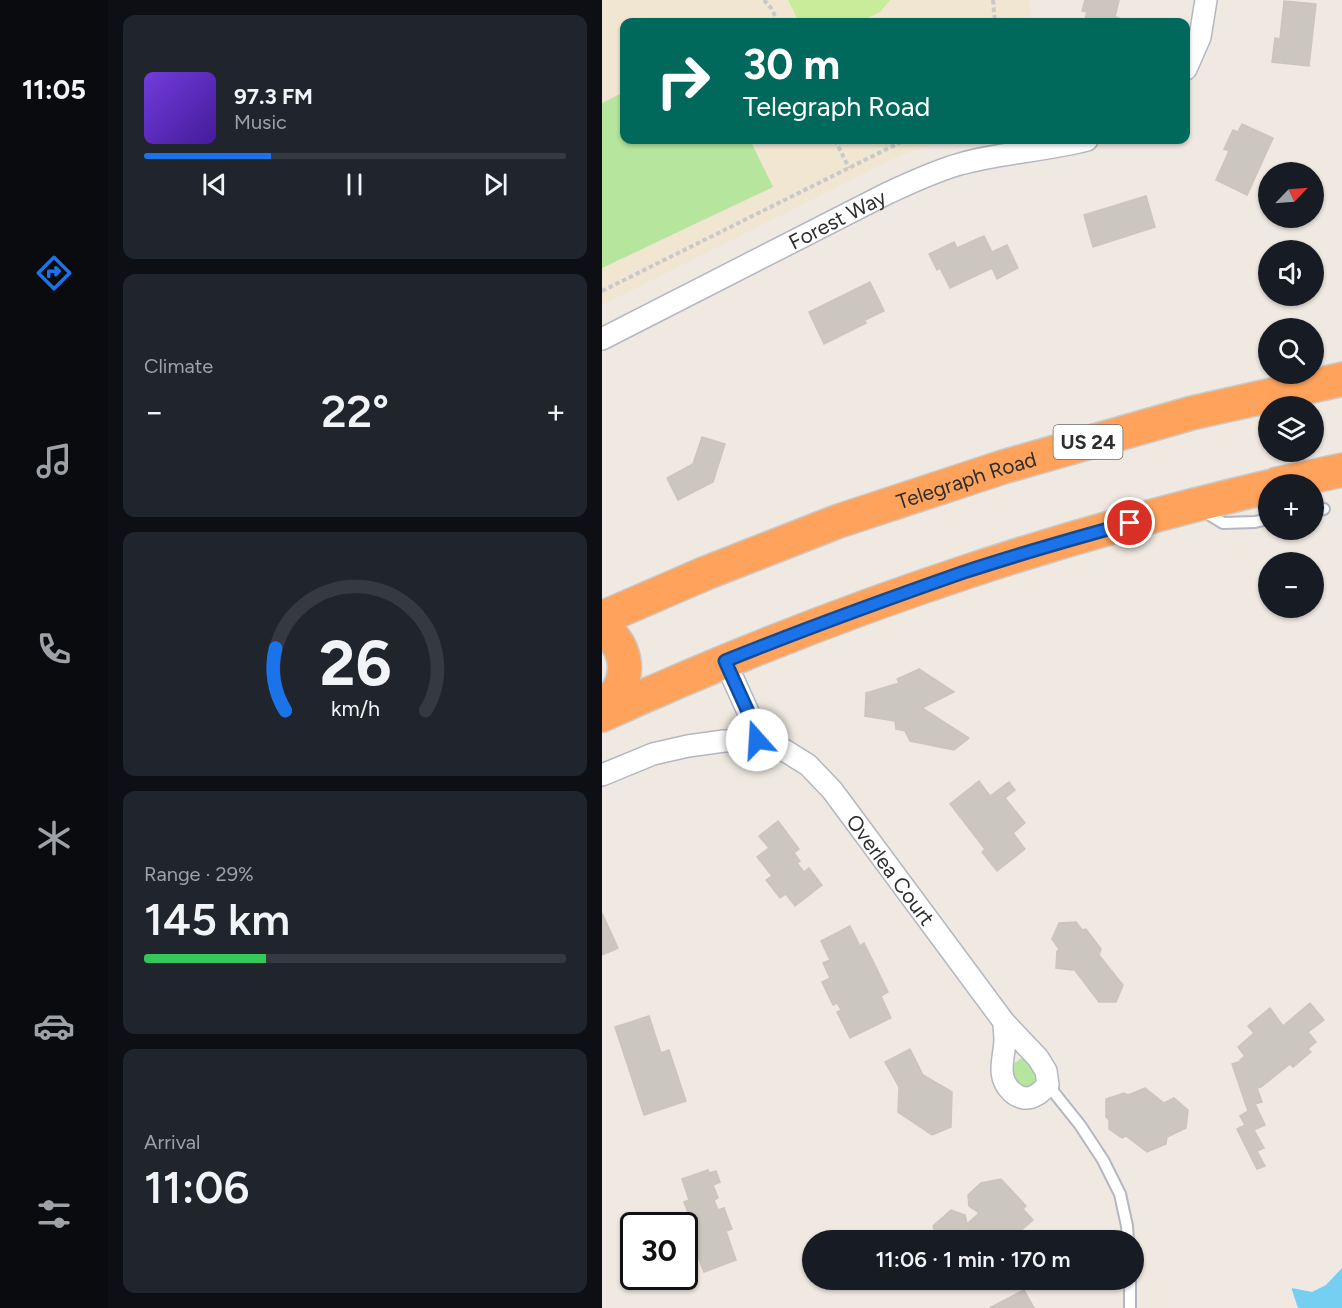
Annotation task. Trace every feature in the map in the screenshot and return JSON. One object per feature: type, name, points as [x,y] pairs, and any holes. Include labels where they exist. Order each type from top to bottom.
[{"type":"highway","name":"Telegraph Road","points":[[602,618],[706,573],[839,521],[1003,466],[1192,413],[1343,379]]},
{"type":"highway","points":[[1324,474],[1343,470]]},
{"type":"highway","points":[[602,715],[725,661],[874,604],[966,572],[1192,505],[1258,489]]},
{"type":"highway","points":[[602,628],[615,640],[623,654],[625,665],[624,676],[616,694],[602,709]]},
{"type":"street","points":[[1190,60],[1200,37],[1206,0]]},
{"type":"street","name":"Forest Way","points":[[602,339],[929,174],[987,158],[1069,144]]},
{"type":"street","points":[[725,661],[749,714],[757,740]]},
{"type":"street","name":"Overlea Court","points":[[602,775],[653,754],[724,741],[757,740],[784,750],[808,765],[832,790],[1004,1022],[1038,1058],[1046,1071],[1048,1085]]},
{"type":"street","points":[[1004,1022],[1005,1042],[1001,1068],[1008,1088],[1015,1095],[1023,1098],[1041,1093],[1048,1085]]},
{"type":"lane","points":[[1192,505],[1223,523],[1258,521]]},
{"type":"lane","points":[[1048,1085],[1080,1125],[1103,1161],[1120,1194],[1127,1230]]},
{"type":"lane","points":[[1130,1290],[1130,1308]]},
{"type":"path","points":[[764,0],[776,18]]},
{"type":"path","points":[[993,0],[995,18]]},
{"type":"path","points":[[837,144],[849,168]]},
{"type":"path","points":[[602,291],[897,144]]},
{"type":"shaded area","points":[[602,0],[1029,0],[1031,18],[620,18],[620,144],[934,144],[899,156],[602,305]]},
{"type":"green space","points":[[788,0],[890,0],[880,12],[868,18],[797,18]]},
{"type":"green space","points":[[620,94],[620,144],[752,144],[773,187],[602,268],[602,103]]},
{"type":"green space","points":[[1022,1058],[1027,1059],[1037,1068],[1038,1083],[1025,1090],[1012,1080],[1012,1065]]},
{"type":"water","points":[[1342,1268],[1342,1308],[1298,1308],[1292,1288],[1312,1292],[1326,1285]]},
{"type":"building","points":[[1085,0],[1119,0],[1115,17],[1119,18],[1085,18],[1087,12],[1082,11]]},
{"type":"building","points":[[1284,1],[1316,4],[1309,66],[1272,62],[1275,38],[1280,39]]},
{"type":"building","points":[[1242,124],[1273,138],[1262,162],[1258,162],[1258,171],[1247,195],[1216,180],[1229,151],[1224,149],[1233,130],[1238,132]]},
{"type":"building","points":[[1146,196],[1155,227],[1093,247],[1084,215]]},
{"type":"building","points":[[984,236],[992,252],[1007,245],[1018,268],[997,279],[992,268],[950,288],[940,268],[937,270],[929,254],[954,242],[957,248]]},
{"type":"building","points":[[870,282],[884,311],[865,320],[866,323],[824,344],[809,312]]},
{"type":"building","points":[[702,437],[725,444],[713,482],[678,500],[667,478],[693,464]]},
{"type":"building","points":[[919,669],[954,692],[922,708],[969,738],[954,750],[910,741],[905,731],[896,729],[895,721],[865,716],[866,693],[899,683],[897,679]]},
{"type":"building","points":[[979,781],[990,796],[1009,782],[1015,790],[1005,798],[1025,823],[1013,833],[1025,849],[997,871],[982,852],[985,849],[950,804]]},
{"type":"building","points":[[778,821],[799,849],[794,853],[800,861],[797,863],[804,872],[809,868],[822,885],[795,906],[786,894],[780,898],[766,880],[772,876],[757,857],[769,848],[759,836]]},
{"type":"building","points":[[602,913],[618,948],[602,955]]},
{"type":"building","points":[[1076,922],[1082,930],[1086,929],[1101,949],[1099,955],[1123,985],[1116,1002],[1099,1002],[1074,969],[1056,968],[1059,949],[1052,939],[1059,923]]},
{"type":"building","points":[[850,926],[860,946],[864,943],[888,992],[881,996],[891,1018],[850,1038],[837,1012],[841,1010],[837,1003],[833,1005],[822,982],[830,978],[823,963],[830,960],[821,941]]},
{"type":"building","points":[[1310,1003],[1324,1020],[1308,1032],[1316,1042],[1308,1049],[1311,1052],[1293,1067],[1290,1064],[1257,1088],[1262,1102],[1255,1104],[1265,1125],[1254,1130],[1264,1148],[1257,1151],[1265,1166],[1257,1169],[1237,1129],[1245,1125],[1240,1116],[1248,1111],[1232,1064],[1241,1061],[1245,1056],[1238,1047],[1254,1033],[1248,1026],[1270,1008],[1283,1026]]},
{"type":"building","points":[[649,1016],[661,1053],[669,1050],[686,1101],[644,1115],[615,1027]]},
{"type":"building","points":[[910,1049],[923,1075],[952,1092],[951,1127],[932,1135],[898,1112],[899,1087],[885,1062]]},
{"type":"building","points":[[1145,1088],[1164,1103],[1174,1098],[1188,1110],[1186,1128],[1167,1137],[1166,1144],[1147,1152],[1126,1136],[1122,1138],[1109,1129],[1109,1120],[1106,1117],[1106,1099],[1124,1093],[1128,1095]]},
{"type":"building","points":[[708,1170],[709,1173],[716,1171],[720,1182],[713,1185],[718,1198],[714,1200],[718,1210],[724,1208],[732,1229],[726,1231],[736,1260],[704,1272],[698,1256],[698,1212],[688,1212],[684,1202],[689,1200],[682,1179]]},
{"type":"building","points":[[1001,1179],[1026,1206],[1023,1209],[1033,1220],[1022,1230],[934,1230],[933,1226],[951,1210],[965,1215],[967,1224],[979,1213],[969,1206],[968,1195],[981,1183]]},
{"type":"building","points":[[1024,1290],[1034,1308],[990,1308]]},
{"type":"route","points":[[757,740],[749,714],[725,661],[874,604],[966,572],[1130,523]]}]
